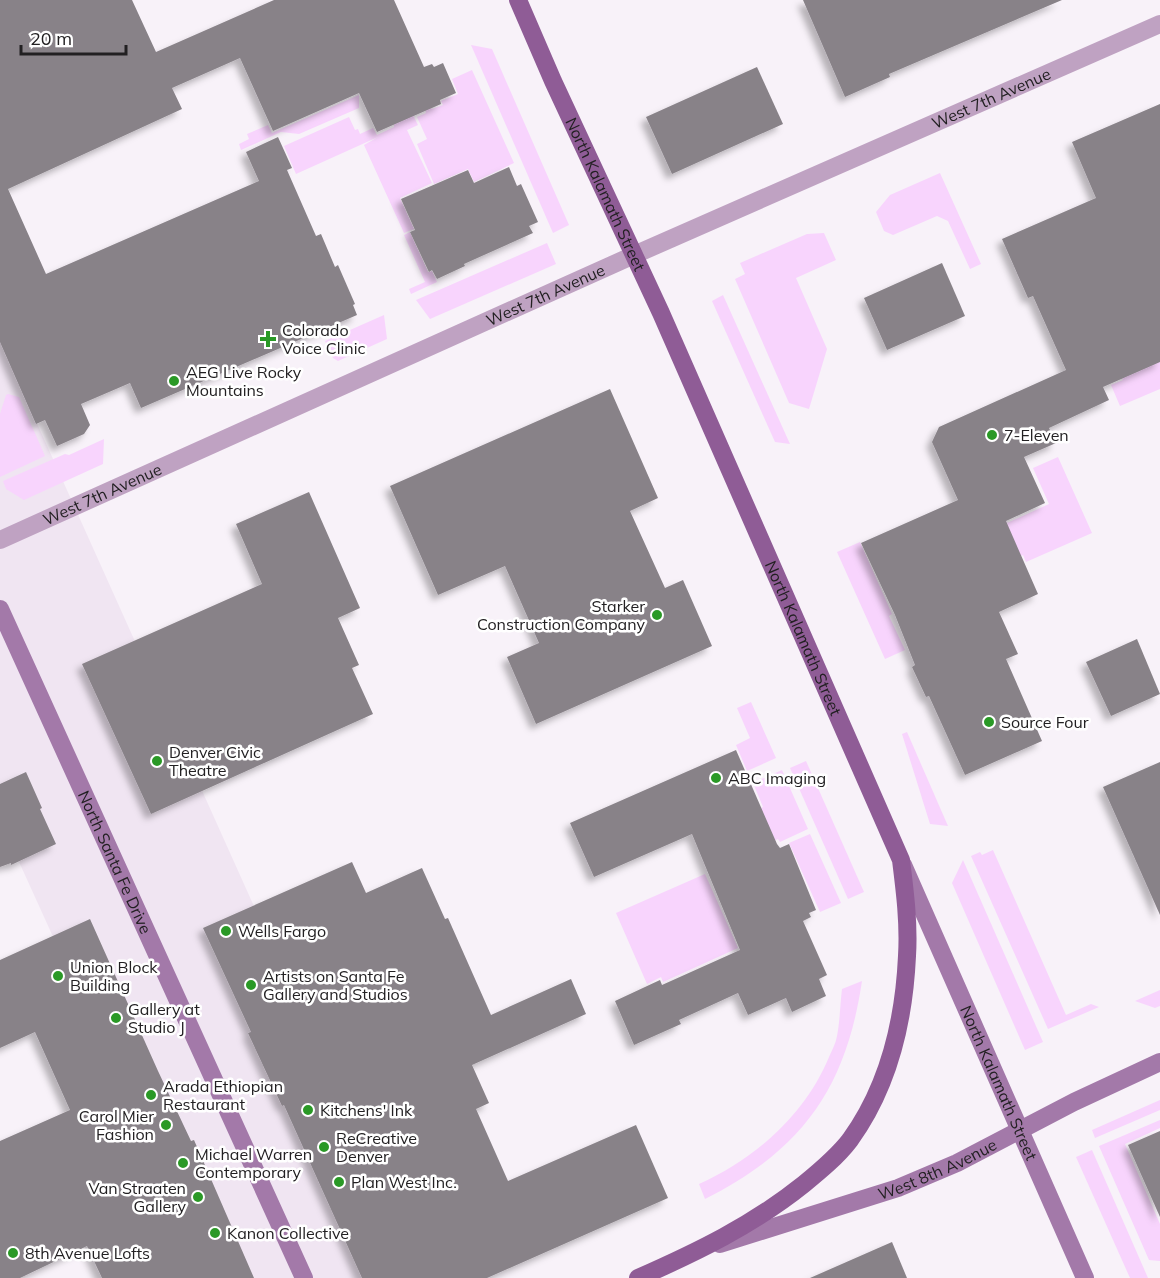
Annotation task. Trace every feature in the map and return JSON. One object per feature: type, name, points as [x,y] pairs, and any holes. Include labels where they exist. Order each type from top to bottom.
[{"type":"main road","name":"North Kalamath Street","points":[[518,0],[634,255],[1085,1278]]},
{"type":"main road","name":"North Santa Fe Drive","points":[[0,609],[304,1278]]},
{"type":"main road","name":"West 8th Avenue","points":[[704,1249],[772,1209],[820,1171],[849,1141],[874,1100],[892,1056],[904,1004],[907,954],[906,908],[901,860]]},
{"type":"main road","name":"West 8th Avenue","points":[[638,1278],[704,1249],[898,1188],[957,1164],[1074,1102],[1160,1062]]},
{"type":"street","name":"West 7th Avenue","points":[[0,540],[634,255],[1160,24]]},
{"type":"shaded area","points":[[471,45],[492,49],[569,225],[553,233]]},
{"type":"shaded area","points":[[472,70],[514,163],[474,182],[468,169],[434,184],[417,144],[427,139],[417,117],[426,113],[425,109],[443,105],[441,101],[458,94],[452,79]]},
{"type":"shaded area","points":[[359,95],[359,108],[299,134],[281,132],[241,150],[239,144],[249,139],[247,134],[268,125],[272,133]]},
{"type":"shaded area","points":[[413,115],[418,125],[407,130],[432,183],[400,198],[414,229],[404,233],[364,145],[378,137],[296,174],[284,146],[349,117],[355,130],[358,129],[360,134],[373,128],[377,135]]},
{"type":"shaded area","points":[[940,173],[981,264],[970,269],[948,221],[937,216],[893,235],[884,231],[876,212],[890,195]]},
{"type":"shaded area","points":[[410,232],[428,272],[432,271],[437,282],[411,294],[409,289],[425,282],[404,235]]},
{"type":"shaded area","points":[[824,233],[836,260],[796,278],[827,349],[809,409],[789,403],[735,279],[745,274],[740,263],[807,234]]},
{"type":"shaded area","points":[[547,243],[556,264],[430,319],[416,300]]},
{"type":"shaded area","points":[[723,295],[790,444],[775,442],[712,301]]},
{"type":"shaded area","points":[[384,315],[387,339],[338,361],[333,358],[325,341]]},
{"type":"shaded area","points":[[0,341],[421,1278],[208,1278],[0,820]]},
{"type":"shaded area","points":[[1107,345],[1160,355],[1160,389],[1120,406],[1111,385],[1123,380]]},
{"type":"shaded area","points":[[8,394],[19,397],[45,456],[0,477],[0,414]]},
{"type":"shaded area","points":[[104,439],[103,464],[24,500],[6,489],[3,481]]},
{"type":"shaded area","points":[[1058,457],[1092,533],[1026,562],[1023,555],[970,578],[991,486],[1007,523],[1049,504],[1033,468]]},
{"type":"shaded area","points":[[860,542],[892,614],[889,616],[905,650],[885,659],[837,552]]},
{"type":"shaded area","points":[[751,702],[776,758],[747,771],[736,745],[750,738],[737,708]]},
{"type":"shaded area","points":[[907,732],[948,826],[930,824],[902,734]]},
{"type":"shaded area","points":[[806,761],[864,892],[848,899],[790,768]]},
{"type":"shaded area","points":[[782,770],[808,829],[780,842],[778,839],[717,866],[703,834],[763,807],[753,783]]},
{"type":"shaded area","points":[[810,834],[841,903],[820,912],[789,843]]},
{"type":"shaded area","points":[[993,850],[1066,1015],[1091,1004],[1099,1007],[1048,1029],[971,856],[980,852],[982,855]]},
{"type":"shaded area","points":[[963,860],[1043,1042],[1025,1050],[952,883]]},
{"type":"shaded area","points":[[705,874],[738,948],[663,982],[661,977],[647,984],[616,913]]},
{"type":"shaded area","points":[[862,981],[855,1019],[844,1054],[831,1085],[814,1112],[793,1137],[768,1159],[739,1180],[705,1199],[699,1184],[740,1162],[758,1148],[776,1133],[806,1098],[819,1078],[836,1041],[842,989]]},
{"type":"shaded area","points":[[1160,990],[1160,1006],[1155,1008],[1135,1001]]},
{"type":"shaded area","points":[[1160,1100],[1160,1110],[1095,1138],[1092,1130]]},
{"type":"shaded area","points":[[1160,1120],[1160,1128],[1125,1144],[1160,1224],[1160,1261],[1149,1260],[1099,1146]]},
{"type":"shaded area","points":[[1092,1150],[1148,1278],[1130,1278],[1076,1157]]},
{"type":"building","points":[[0,0],[132,0],[156,52],[274,0],[394,0],[424,67],[432,64],[434,67],[443,63],[456,93],[440,100],[441,104],[377,132],[359,93],[273,131],[240,58],[172,88],[182,109],[8,189],[46,274],[259,181],[246,152],[278,137],[292,168],[287,170],[316,236],[321,234],[335,267],[338,265],[355,304],[353,305],[357,315],[141,408],[130,383],[81,404],[90,425],[84,434],[57,446],[45,420],[36,424],[0,342]]},
{"type":"building","points":[[803,0],[1062,0],[889,74],[890,77],[845,97]]},
{"type":"building","points":[[757,67],[783,124],[672,174],[646,117]]},
{"type":"building","points":[[1160,104],[1160,362],[1103,387],[1109,400],[1049,428],[1056,443],[1024,457],[1045,503],[1006,521],[1038,594],[999,612],[1018,654],[1006,659],[1042,741],[965,775],[929,696],[926,697],[912,667],[915,665],[895,615],[861,543],[958,500],[932,442],[939,427],[1066,370],[1033,296],[1028,298],[1002,239],[1096,198],[1072,142]]},
{"type":"building","points":[[509,167],[517,186],[521,184],[538,222],[529,226],[533,233],[464,264],[465,266],[437,279],[432,270],[429,272],[410,232],[415,230],[401,199],[468,170],[474,183]]},
{"type":"building","points":[[942,263],[965,316],[887,350],[864,298]]},
{"type":"building","points":[[610,389],[658,498],[630,511],[665,588],[683,580],[712,646],[536,724],[507,657],[539,643],[505,566],[438,595],[390,486]]},
{"type":"building","points":[[309,492],[360,608],[338,618],[359,665],[352,668],[373,714],[151,814],[82,664],[262,584],[236,524]]},
{"type":"building","points":[[1137,639],[1160,694],[1111,716],[1086,662]]},
{"type":"building","points":[[736,750],[777,844],[780,848],[789,844],[816,910],[809,913],[811,917],[803,921],[827,975],[819,979],[826,996],[792,1012],[786,998],[748,1015],[738,993],[679,1020],[681,1024],[634,1045],[615,1001],[660,980],[662,985],[740,950],[692,834],[594,877],[570,823]]},
{"type":"building","points":[[1160,762],[1160,915],[1103,787]]},
{"type":"building","points":[[26,772],[56,844],[11,865],[11,863],[0,867],[0,784]]},
{"type":"building","points":[[352,862],[366,893],[422,868],[445,919],[448,918],[491,1015],[571,979],[586,1014],[472,1065],[489,1103],[476,1109],[508,1181],[636,1125],[668,1198],[487,1278],[362,1278],[284,1105],[282,1106],[248,1033],[251,1032],[203,928]]},
{"type":"building","points":[[90,919],[158,1071],[191,1141],[194,1140],[254,1278],[102,1278],[87,1246],[20,1278],[0,1278],[0,1141],[70,1110],[35,1032],[0,1048],[0,960]]},
{"type":"building","points":[[1160,1131],[1160,1217],[1128,1145]]},
{"type":"building","points":[[892,1242],[907,1278],[810,1278]]},
{"type":"place","name":"Colorado Voice Clinic","points":[[268,339]]},
{"type":"place","name":"AEG Live Rocky Mountains","points":[[174,381]]},
{"type":"place","name":"7-Eleven","points":[[992,435]]},
{"type":"place","name":"Starker Construction Company","points":[[657,615]]},
{"type":"place","name":"Source Four","points":[[989,722]]},
{"type":"place","name":"Denver Civic Theatre","points":[[157,761]]},
{"type":"place","name":"ABC Imaging","points":[[716,778]]},
{"type":"place","name":"Wells Fargo","points":[[226,931]]},
{"type":"place","name":"Union Block Building","points":[[58,976]]},
{"type":"place","name":"Artists on Santa Fe Gallery and Studios","points":[[251,985]]},
{"type":"place","name":"Gallery at Studio J","points":[[116,1018]]},
{"type":"place","name":"Arada Ethiopian Restaurant","points":[[151,1095]]},
{"type":"place","name":"Kitchens' Ink","points":[[308,1110]]},
{"type":"place","name":"Carol Mier Fashion","points":[[166,1125]]},
{"type":"place","name":"ReCreative Denver","points":[[324,1147]]},
{"type":"place","name":"Michael Warren Contemporary","points":[[183,1163]]},
{"type":"place","name":"Plan West Inc.","points":[[339,1182]]},
{"type":"place","name":"Van Straaten Gallery","points":[[198,1197]]},
{"type":"place","name":"Kanon Collective","points":[[215,1233]]},
{"type":"place","name":"8th Avenue Lofts","points":[[13,1253]]}]
